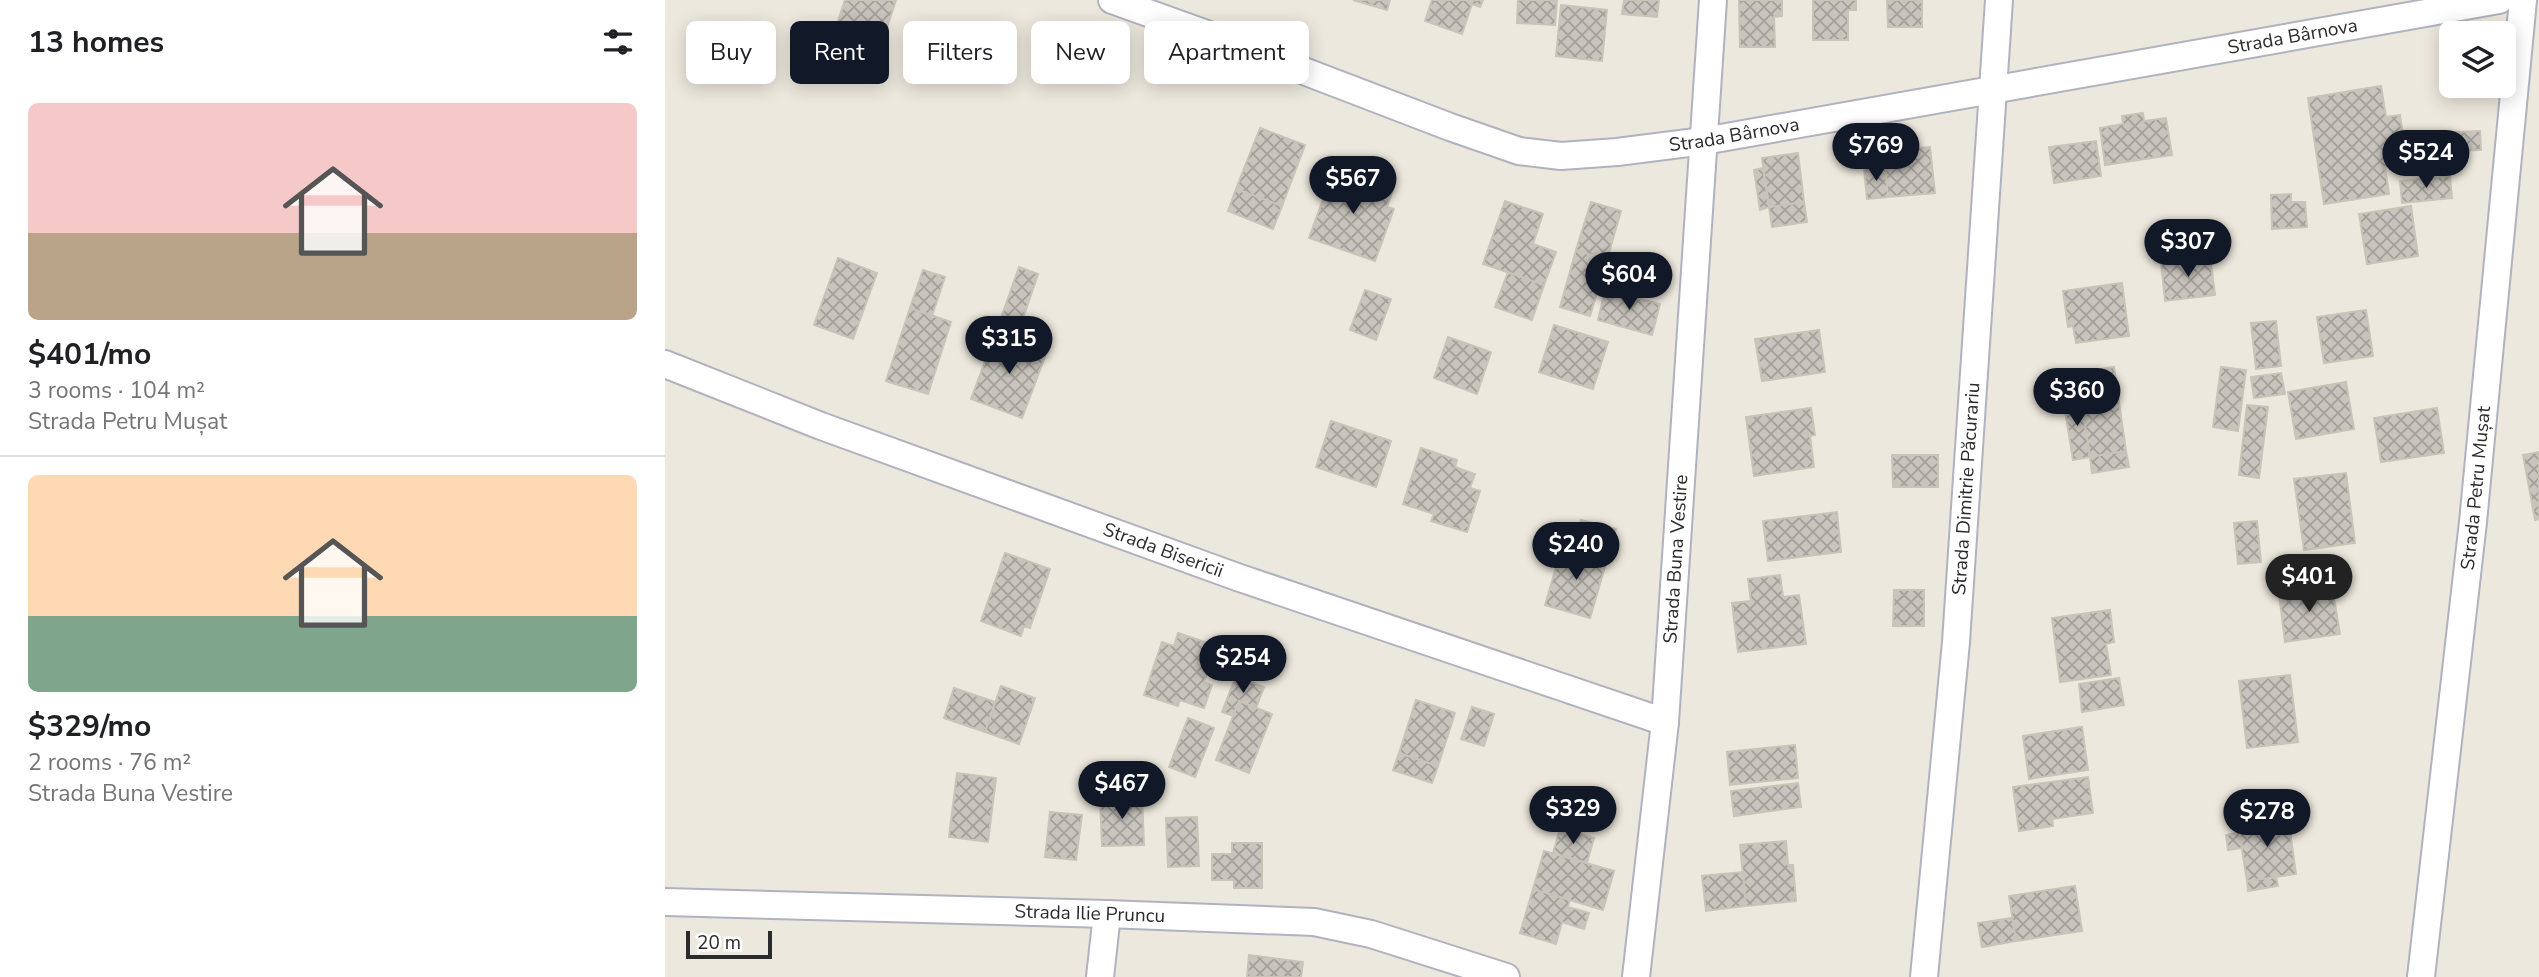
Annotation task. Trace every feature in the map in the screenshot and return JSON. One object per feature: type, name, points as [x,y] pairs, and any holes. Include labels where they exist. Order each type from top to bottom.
[{"type":"street","name":"Strada Bârnova","points":[[1112,0],[1519,151],[1561,156],[1704,141],[2499,0]]},
{"type":"street","name":"Strada Buna Vestire","points":[[1636,977],[1665,722],[1689,328],[1713,0]]},
{"type":"street","name":"Strada Dimitrie Păcurariu","points":[[1924,977],[1956,642],[1999,0]]},
{"type":"street","name":"Strada Petru Mușat","points":[[2421,977],[2471,536],[2523,0]]},
{"type":"street","name":"Strada Bisericii","points":[[665,364],[821,426],[1237,577],[1665,722]]},
{"type":"street","name":"Strada Ilie Pruncu","points":[[665,902],[1314,922],[1371,934],[1506,977]]},
{"type":"street","points":[[1100,977],[1107,914]]},
{"type":"building","points":[[845,0],[896,0],[889,21],[838,21]]},
{"type":"building","points":[[1353,0],[1390,0],[1387,10]]},
{"type":"building","points":[[1432,0],[1483,0],[1480,7],[1472,4],[1462,34],[1425,21]]},
{"type":"building","points":[[1518,0],[1557,0],[1555,25],[1517,23]]},
{"type":"building","points":[[1624,0],[1659,0],[1657,17],[1622,14]]},
{"type":"building","points":[[1739,0],[1782,0],[1782,16],[1774,17],[1775,47],[1740,47]]},
{"type":"building","points":[[1813,0],[1856,0],[1856,10],[1848,10],[1848,40],[1813,40]]},
{"type":"building","points":[[1887,0],[1922,0],[1922,27],[1888,27]]},
{"type":"building","points":[[1561,5],[1607,10],[1602,61],[1556,56]]},
{"type":"building","points":[[2381,86],[2386,117],[2400,115],[2404,142],[2390,144],[2393,165],[2385,167],[2389,194],[2324,204],[2308,98]]},
{"type":"building","points":[[2143,113],[2144,121],[2166,118],[2172,155],[2105,165],[2100,128],[2123,124],[2122,116]]},
{"type":"building","points":[[1260,128],[1305,145],[1282,206],[1236,189]]},
{"type":"building","points":[[2480,131],[2481,150],[2456,151],[2455,132]]},
{"type":"building","points":[[2096,141],[2101,176],[2054,183],[2049,147]]},
{"type":"building","points":[[1930,147],[1935,193],[1888,197],[1884,151]]},
{"type":"building","points":[[1798,153],[1804,202],[1769,207],[1762,158]]},
{"type":"building","points":[[1885,167],[1888,197],[1867,199],[1864,169]]},
{"type":"building","points":[[1763,168],[1769,207],[1760,210],[1754,170]]},
{"type":"building","points":[[1334,169],[1393,190],[1387,207],[1394,209],[1375,261],[1309,238]]},
{"type":"building","points":[[2450,176],[2452,198],[2402,203],[2400,181]]},
{"type":"building","points":[[1236,189],[1282,206],[1273,229],[1228,211]]},
{"type":"building","points":[[2291,194],[2291,202],[2305,202],[2307,227],[2272,229],[2271,195]]},
{"type":"building","points":[[1505,201],[1543,214],[1533,244],[1556,252],[1544,285],[1483,264]]},
{"type":"building","points":[[1591,202],[1621,211],[1607,260],[1576,250]]},
{"type":"building","points":[[1804,202],[1807,222],[1772,227],[1769,207]]},
{"type":"building","points":[[2411,206],[2418,256],[2367,264],[2359,214]]},
{"type":"building","points":[[1576,250],[1607,260],[1590,316],[1560,307]]},
{"type":"building","points":[[2210,256],[2215,295],[2165,301],[2161,262]]},
{"type":"building","points":[[838,258],[877,273],[853,339],[814,325]]},
{"type":"building","points":[[1607,260],[1662,271],[1658,287],[1603,273]]},
{"type":"building","points":[[1019,267],[1038,274],[1015,342],[995,335]]},
{"type":"building","points":[[923,270],[945,277],[932,316],[910,308]]},
{"type":"building","points":[[1508,272],[1544,285],[1532,320],[1495,307]]},
{"type":"building","points":[[2122,283],[2129,336],[2076,343],[2073,326],[2068,327],[2063,291]]},
{"type":"building","points":[[1365,290],[1391,299],[1376,340],[1350,330]]},
{"type":"building","points":[[1605,290],[1660,304],[1652,335],[1598,320]]},
{"type":"building","points":[[910,308],[951,322],[928,394],[886,381]]},
{"type":"building","points":[[2366,310],[2373,356],[2324,363],[2317,317]]},
{"type":"building","points":[[2276,321],[2281,366],[2256,369],[2251,323]]},
{"type":"building","points":[[1554,325],[1608,342],[1593,389],[1539,372]]},
{"type":"building","points":[[1819,330],[1825,372],[1762,381],[1755,339]]},
{"type":"building","points":[[995,335],[1046,354],[1022,418],[971,399]]},
{"type":"building","points":[[1448,337],[1491,352],[1477,394],[1434,378]]},
{"type":"building","points":[[2114,367],[2126,451],[2090,457],[2077,373]]},
{"type":"building","points":[[2221,367],[2246,370],[2238,431],[2213,427]]},
{"type":"building","points":[[2281,373],[2285,394],[2254,398],[2251,377]]},
{"type":"building","points":[[2346,382],[2354,429],[2296,439],[2288,392]]},
{"type":"building","points":[[2080,395],[2090,457],[2073,460],[2063,398]]},
{"type":"building","points":[[2247,405],[2268,407],[2259,478],[2239,475]]},
{"type":"building","points":[[1811,408],[1815,435],[1810,436],[1814,467],[1754,476],[1746,417]]},
{"type":"building","points":[[2437,408],[2444,453],[2381,462],[2374,418]]},
{"type":"building","points":[[1331,421],[1391,441],[1376,487],[1316,467]]},
{"type":"building","points":[[1421,448],[1457,460],[1455,467],[1475,474],[1470,488],[1480,491],[1467,532],[1431,521],[1434,514],[1403,504]]},
{"type":"building","points":[[2126,451],[2129,467],[2092,473],[2090,457]]},
{"type":"building","points":[[2539,452],[2539,519],[2535,520],[2523,455]]},
{"type":"building","points":[[1892,455],[1938,455],[1938,487],[1893,487]]},
{"type":"building","points":[[2346,473],[2355,543],[2304,550],[2294,479]]},
{"type":"building","points":[[1837,512],[1841,552],[1768,561],[1763,521]]},
{"type":"building","points":[[1581,520],[1616,529],[1607,560],[1573,550]]},
{"type":"building","points":[[2257,521],[2261,562],[2238,564],[2234,523]]},
{"type":"building","points":[[1562,547],[1607,560],[1590,618],[1545,605]]},
{"type":"building","points":[[1005,553],[1050,569],[1030,628],[1024,626],[1021,636],[981,621]]},
{"type":"building","points":[[1780,575],[1783,597],[1799,595],[1806,644],[1738,652],[1732,603],[1751,601],[1748,579]]},
{"type":"building","points":[[2332,586],[2340,634],[2285,642],[2279,594]]},
{"type":"building","points":[[1894,590],[1924,590],[1924,626],[1893,626]]},
{"type":"building","points":[[2110,610],[2114,642],[2106,644],[2111,675],[2060,682],[2052,618]]},
{"type":"building","points":[[1178,633],[1217,646],[1204,682],[1212,685],[1204,708],[1180,700],[1178,706],[1144,695],[1162,642],[1174,646]]},
{"type":"building","points":[[2290,675],[2298,742],[2247,748],[2239,681]]},
{"type":"building","points":[[1236,676],[1264,687],[1256,708],[1239,701],[1233,716],[1222,712]]},
{"type":"building","points":[[2119,678],[2124,705],[2082,712],[2079,684]]},
{"type":"building","points":[[1001,686],[1035,698],[1019,744],[985,732]]},
{"type":"building","points":[[954,688],[995,702],[985,732],[944,718]]},
{"type":"building","points":[[1416,700],[1455,713],[1438,766],[1399,753]]},
{"type":"building","points":[[1239,701],[1272,714],[1249,773],[1216,760]]},
{"type":"building","points":[[1472,707],[1494,714],[1484,746],[1461,739]]},
{"type":"building","points":[[1188,718],[1214,728],[1195,777],[1169,767]]},
{"type":"building","points":[[2082,727],[2088,770],[2029,779],[2023,736]]},
{"type":"building","points":[[1795,745],[1798,778],[1730,785],[1727,752]]},
{"type":"building","points":[[1399,753],[1438,766],[1432,783],[1393,770]]},
{"type":"building","points":[[957,773],[996,778],[988,842],[949,837]]},
{"type":"building","points":[[2088,777],[2093,813],[2052,819],[2053,826],[2019,831],[2013,787]]},
{"type":"building","points":[[1798,783],[1801,807],[1734,816],[1731,791]]},
{"type":"building","points":[[1142,796],[1144,845],[1102,846],[1100,798]]},
{"type":"building","points":[[1050,812],[1082,815],[1076,860],[1045,857]]},
{"type":"building","points":[[1197,817],[1199,866],[1168,867],[1166,818]]},
{"type":"building","points":[[2288,817],[2296,874],[2247,881],[2238,824]]},
{"type":"building","points":[[1560,828],[1594,838],[1587,863],[1553,853]]},
{"type":"building","points":[[2240,832],[2242,848],[2228,850],[2226,835]]},
{"type":"building","points":[[1786,841],[1788,865],[1793,865],[1796,901],[1746,906],[1740,845]]},
{"type":"building","points":[[1232,843],[1262,843],[1262,888],[1234,888],[1234,880],[1212,880],[1212,854],[1232,854]]},
{"type":"building","points":[[1544,851],[1614,871],[1603,910],[1533,889]]},
{"type":"building","points":[[1743,872],[1746,906],[1706,911],[1702,876]]},
{"type":"building","points":[[2276,877],[2278,886],[2248,891],[2247,881]]},
{"type":"building","points":[[2075,886],[2082,931],[2016,941],[2009,896]]},
{"type":"building","points":[[1533,889],[1570,900],[1568,907],[1589,913],[1584,929],[1562,922],[1556,944],[1520,933]]},
{"type":"building","points":[[2012,918],[2016,941],[1982,947],[1978,923]]},
{"type":"building","points":[[1249,955],[1303,962],[1301,977],[1247,977]]}]
